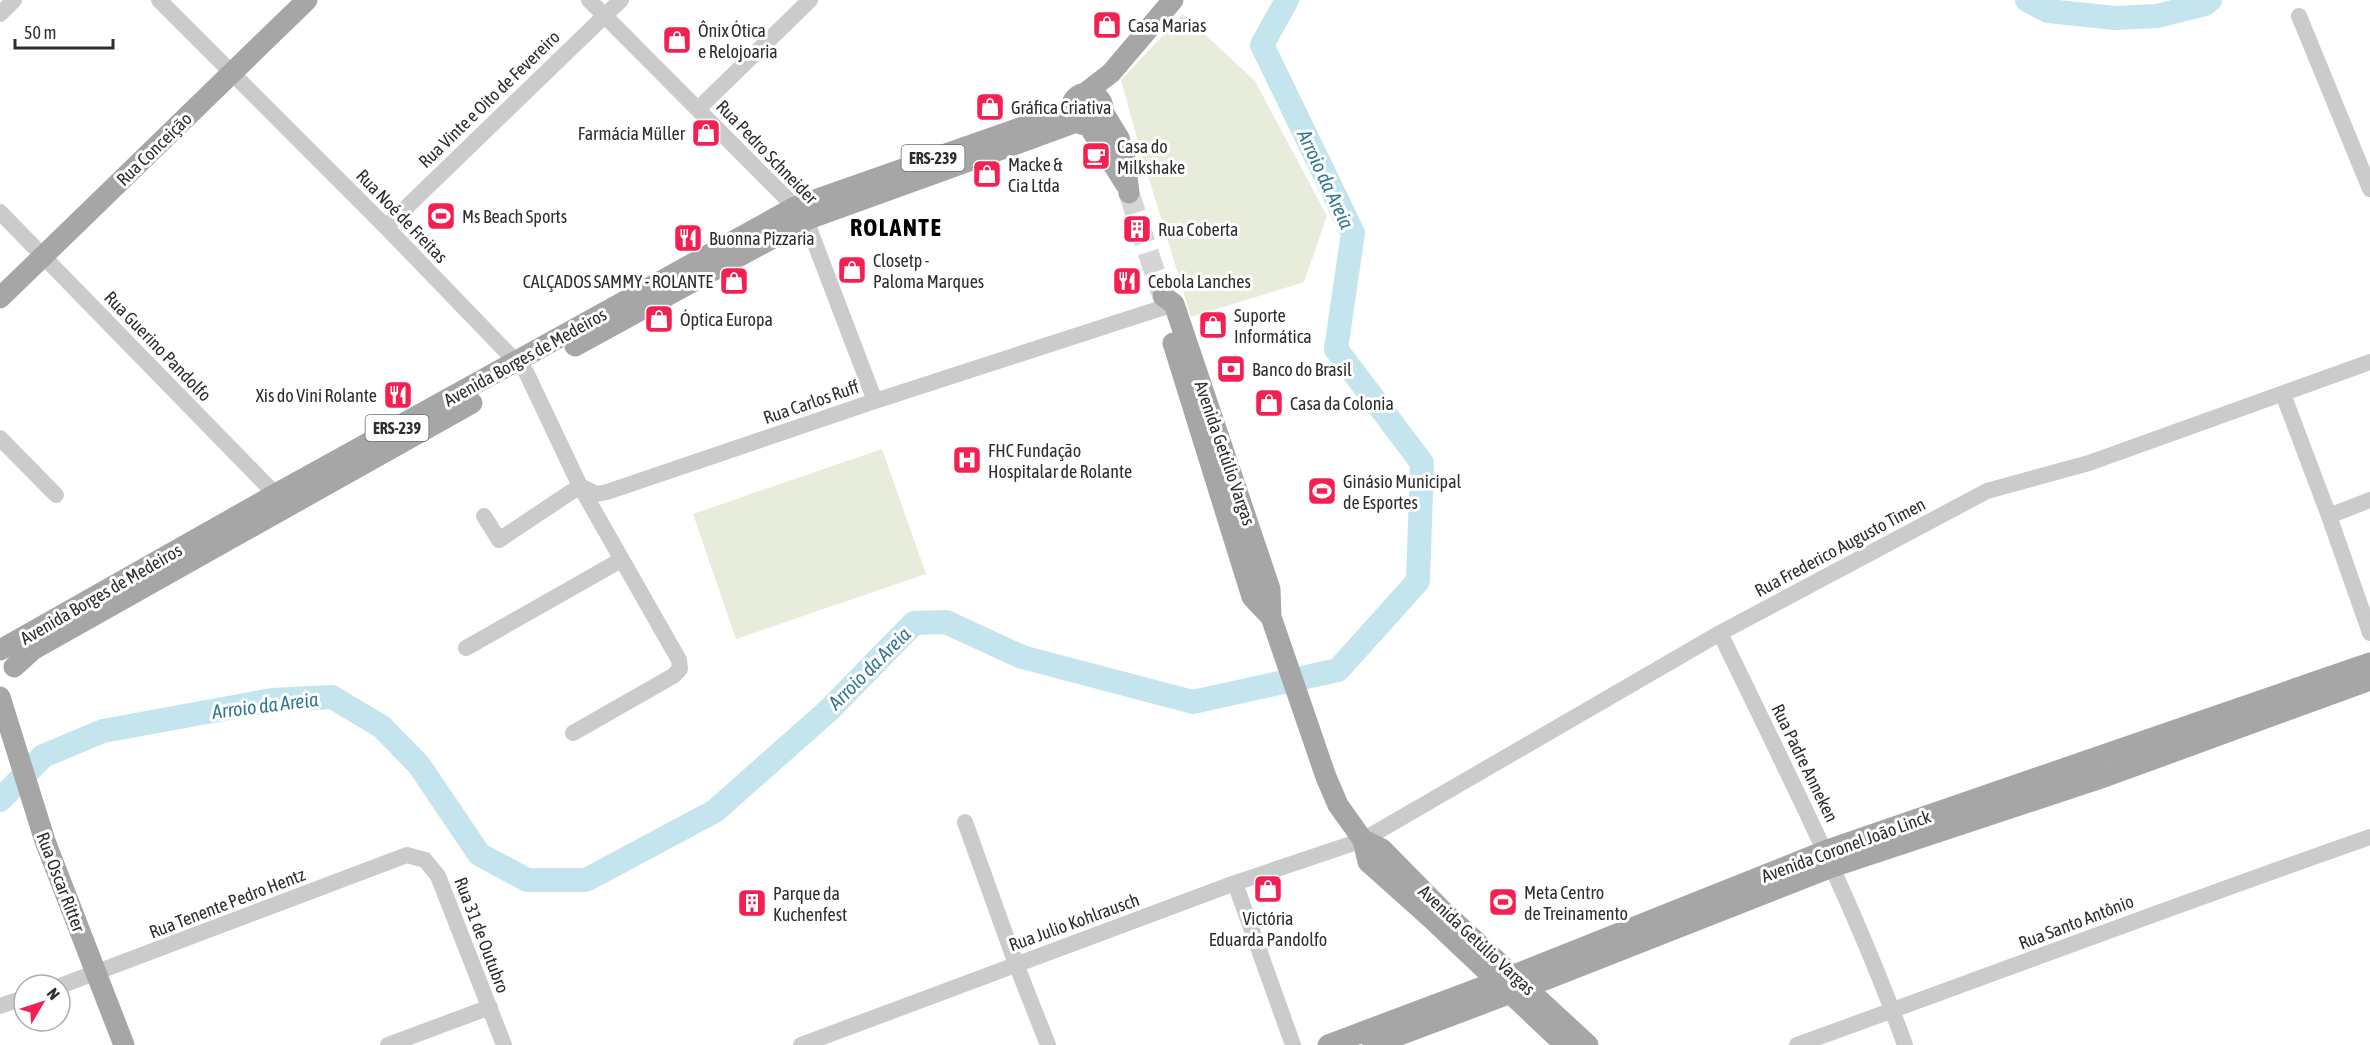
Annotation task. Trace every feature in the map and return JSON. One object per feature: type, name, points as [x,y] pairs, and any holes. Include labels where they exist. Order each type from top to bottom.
[{"type":"main road","name":"Rua Conceição","points":[[0,298],[307,0]]},
{"type":"main road","name":"Avenida Borges de Medeiros","points":[[5,684],[281,500],[800,214],[1088,111],[1111,73],[1173,0]]},
{"type":"main road","points":[[1088,111],[1128,190]]},
{"type":"main road","name":"Avenida Getúlio Vargas","points":[[1165,300],[1224,479],[1270,589],[1271,617],[1326,777],[1338,805],[1363,840],[1368,862],[1439,916],[1512,984],[1588,1045]]},
{"type":"main road","name":"Avenida Coronel João Linck","points":[[1373,1045],[1512,984],[1828,859],[2370,663]]},
{"type":"main road","name":"Avenida Coronel João Linck","points":[[1828,859],[2107,776],[2370,680]]},
{"type":"main road","name":"Rua Oscar Ritter","points":[[5,684],[45,841],[124,1045]]},
{"type":"main road","name":"Avenida Getúlio Vargas","points":[[1512,984],[1565,1045]]},
{"type":"main road","name":"Avenida Coronel João Linck","points":[[1328,1045],[1512,984]]},
{"type":"street","points":[[0,14],[14,0]]},
{"type":"street","name":"Rua Noé de Freitas","points":[[159,0],[386,227],[521,367],[580,486],[679,660],[680,669],[673,676],[573,733]]},
{"type":"street","name":"Rua Pedro Schneider","points":[[589,0],[800,214],[875,401]]},
{"type":"street","name":"Rua Vinte e Oito de Fevereiro","points":[[386,227],[621,0]]},
{"type":"street","points":[[698,109],[810,0]]},
{"type":"street","points":[[2299,16],[2370,189]]},
{"type":"street","name":"Rua Guerino Pandolfo","points":[[0,212],[281,500]]},
{"type":"street","name":"Rua Carlos Ruff","points":[[580,486],[596,494],[607,492],[1165,300]]},
{"type":"street","name":"Rua Frederico Augusto Timen","points":[[1363,840],[1720,633],[1988,491],[2089,463],[2370,362]]},
{"type":"street","points":[[2283,394],[2370,633]]},
{"type":"street","points":[[0,438],[57,495]]},
{"type":"street","points":[[484,516],[499,540],[580,486]]},
{"type":"street","points":[[2329,516],[2370,500]]},
{"type":"street","points":[[466,648],[621,560]]},
{"type":"street","name":"Rua Padre Anneken","points":[[1720,633],[1828,859],[1905,1045]]},
{"type":"street","points":[[965,822],[1048,1045]]},
{"type":"street","name":"Rua Santo Antônio","points":[[1797,1045],[1893,1012],[2193,899],[2370,837]]},
{"type":"street","name":"Rua Julio Kohlrausch","points":[[801,1045],[1235,883],[1363,840]]},
{"type":"street","name":"Rua Tenente Pedro Hentz","points":[[72,982],[407,855]]},
{"type":"street","name":"Rua 31 de Outubro","points":[[407,855],[425,860],[438,876],[504,1045]]},
{"type":"street","points":[[1235,883],[1293,1045]]},
{"type":"street","points":[[388,1045],[489,1007]]},
{"type":"green space","points":[[1183,14],[1255,81],[1327,216],[1304,282],[1191,317],[1121,80]]},
{"type":"green space","points":[[882,449],[926,574],[736,639],[693,514]]},
{"type":"waterway","name":"Arroio da Areia","points":[[0,800],[43,756],[103,731],[272,700],[332,697],[382,727],[419,765],[479,854],[527,880],[586,880],[715,811],[829,710],[914,623],[946,622],[1022,657],[1193,702],[1338,670],[1418,581],[1422,463],[1336,349],[1353,233],[1262,45],[1287,0]]},
{"type":"waterway","name":"Arroio da Areia","points":[[2027,0],[2048,11],[2115,18],[2157,16],[2205,4],[2210,0]]},
{"type":"tunnel","points":[[1129,193],[1161,292]]},
{"type":"place","name":"Casa Marias","points":[[1107,25]]},
{"type":"place","name":"Ônix Ótica e Relojoaria","points":[[677,40]]},
{"type":"place","name":"Gráfica Criativa","points":[[990,107]]},
{"type":"place","name":"Farmácia Müller","points":[[706,133]]},
{"type":"place","name":"Casa do Milkshake","points":[[1096,156]]},
{"type":"place","name":"Macke & Cia Ltda","points":[[987,174]]},
{"type":"place","name":"Ms Beach Sports","points":[[441,216]]},
{"type":"place","name":"Rua Coberta","points":[[1137,229]]},
{"type":"place","name":"Buonna Pizzaria","points":[[688,238]]},
{"type":"place","name":"Closetp - Paloma Marques","points":[[852,270]]},
{"type":"place","name":"CALÇADOS SAMMY - ROLANTE","points":[[734,281]]},
{"type":"place","name":"Cebola Lanches","points":[[1127,281]]},
{"type":"place","name":"Óptica Europa","points":[[659,319]]},
{"type":"place","name":"Suporte Informática","points":[[1213,325]]},
{"type":"place","name":"Banco do Brasil","points":[[1231,369]]},
{"type":"place","name":"Xis do Vini Rolante","points":[[398,395]]},
{"type":"place","name":"Casa da Colonia","points":[[1269,403]]},
{"type":"place","name":"FHC Fundação Hospitalar de Rolante","points":[[967,460]]},
{"type":"place","name":"Ginásio Municipal de Esportes","points":[[1322,491]]},
{"type":"place","name":"Victória Eduarda Pandolfo","points":[[1268,889]]},
{"type":"place","name":"Meta Centro de Treinamento","points":[[1503,902]]},
{"type":"place","name":"Parque da Kuchenfest","points":[[752,903]]},
{"type":"district","name":"ROLANTE","points":[[896,227]]}]
